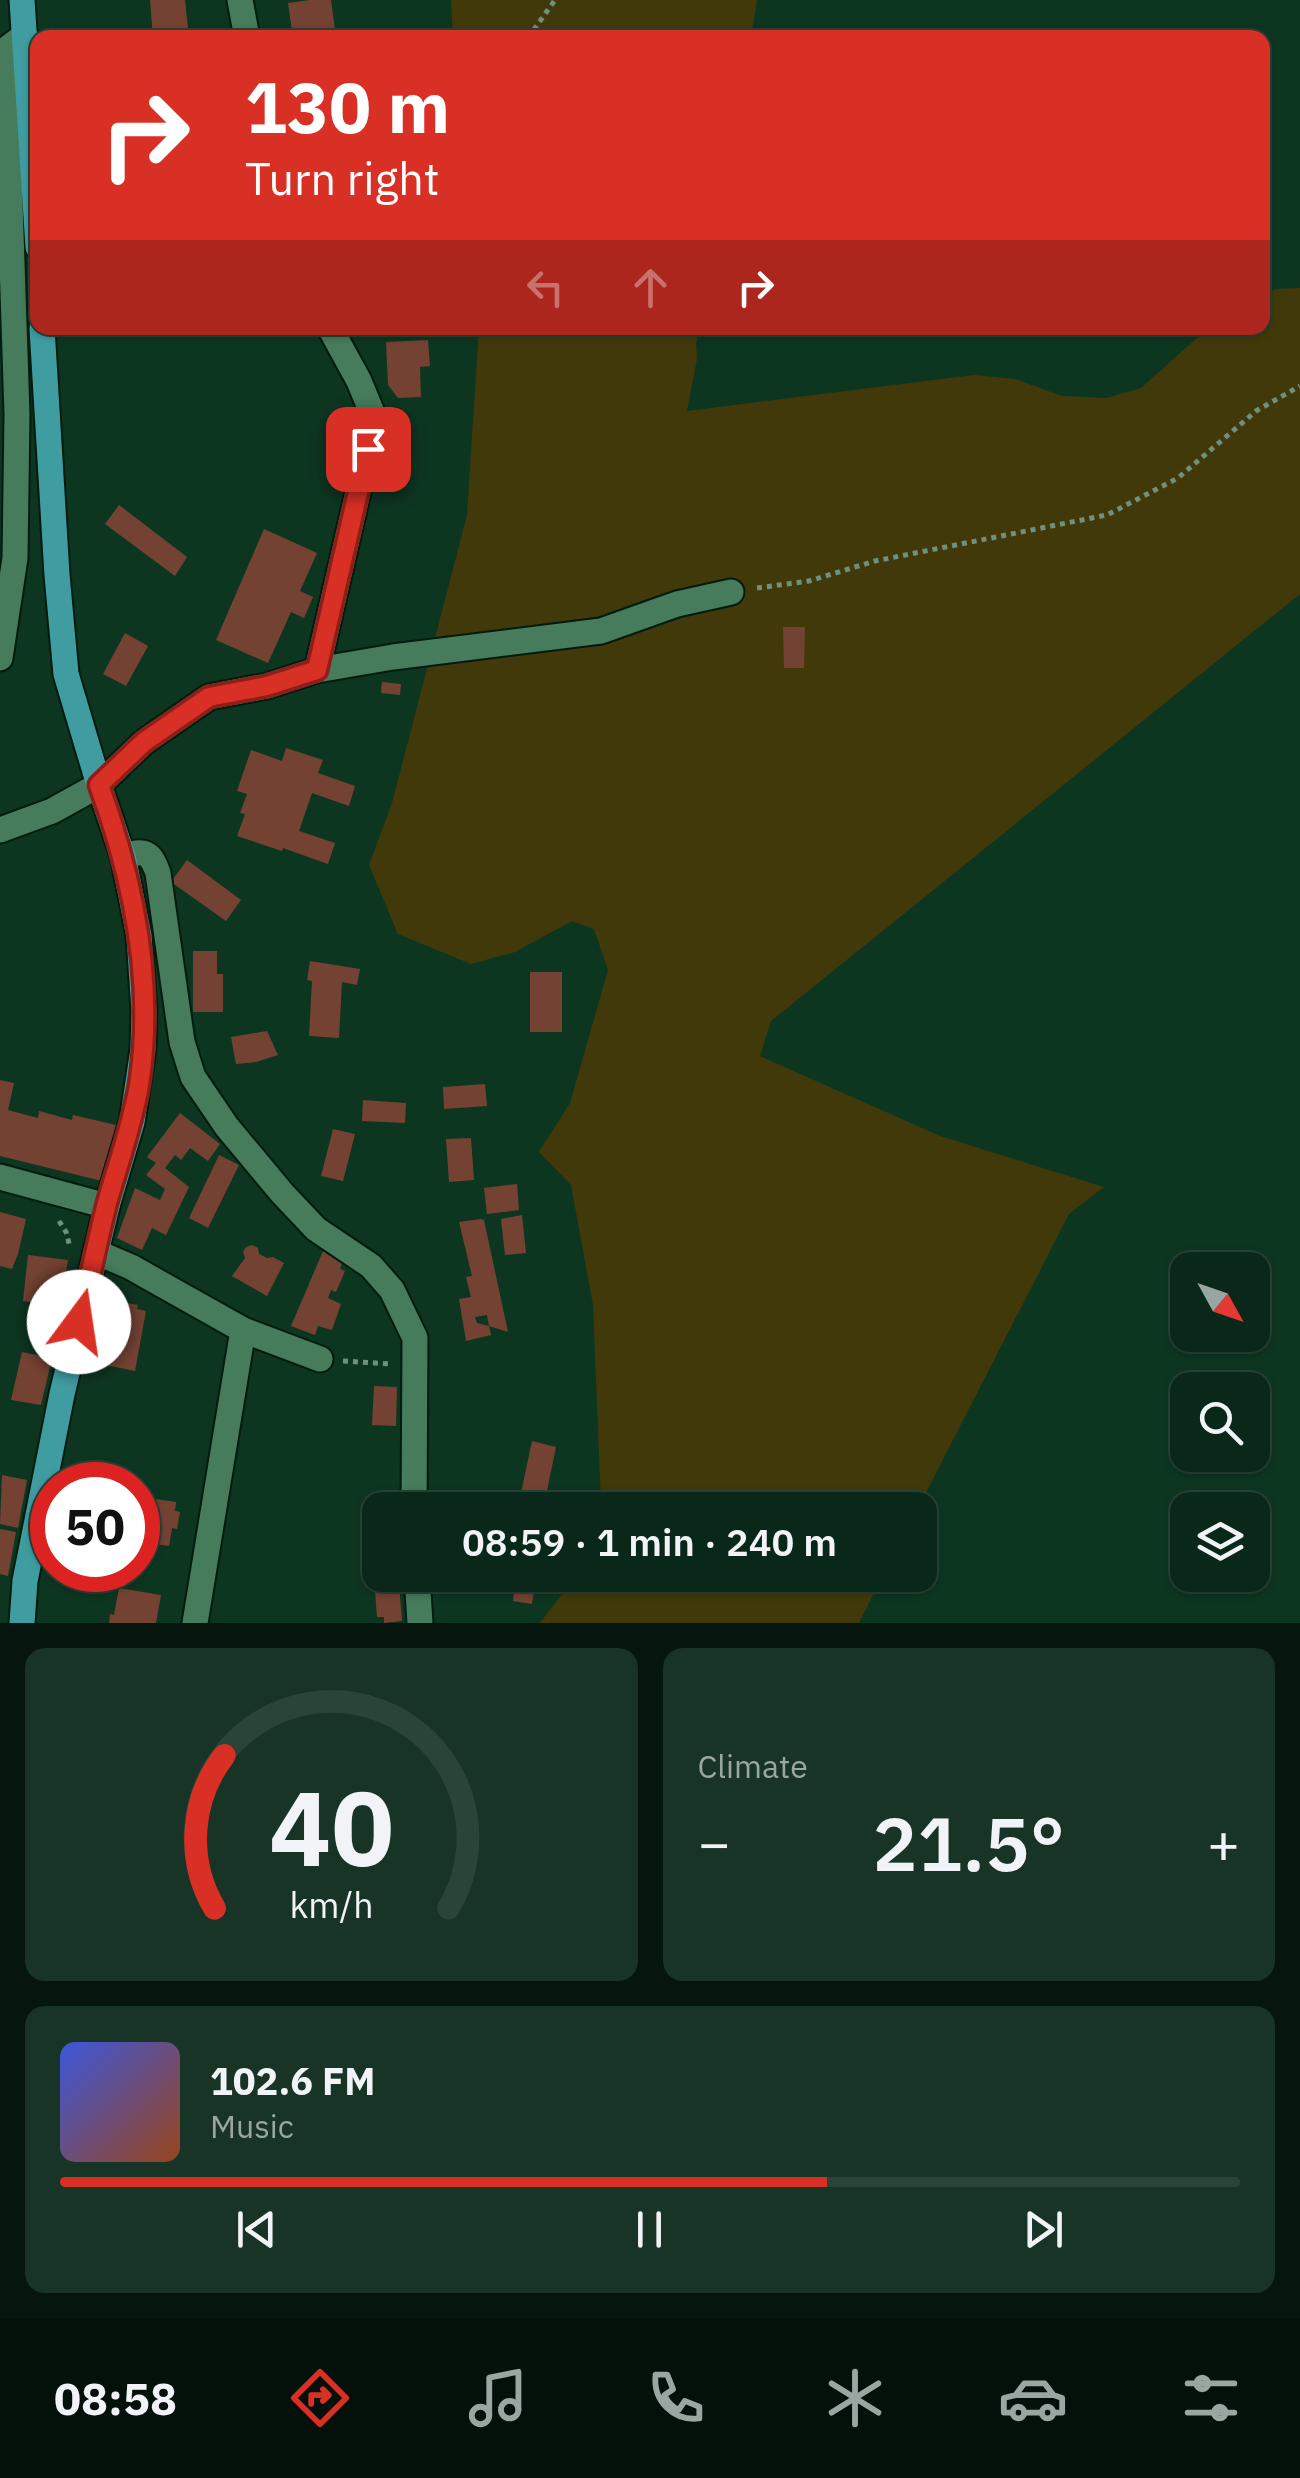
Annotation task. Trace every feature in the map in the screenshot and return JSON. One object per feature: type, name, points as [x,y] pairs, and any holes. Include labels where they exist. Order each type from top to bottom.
[{"type":"main road","points":[[22,0],[10,42],[30,188]]},
{"type":"main road","points":[[22,1623],[25,1581],[58,1412],[107,1206],[132,1122],[143,1048],[140,936],[123,856],[66,674],[42,335]]},
{"type":"street","points":[[240,0],[246,30]]},
{"type":"street","points":[[0,658],[15,558],[17,414],[10,42]]},
{"type":"street","points":[[317,670],[368,449],[371,410],[334,335]]},
{"type":"street","points":[[0,830],[52,812],[99,785],[144,742],[209,697],[267,686],[317,670],[393,657],[601,630],[677,604],[732,592]]},
{"type":"street","points":[[123,856],[147,854],[158,874],[182,1042],[193,1076],[227,1127],[316,1229],[371,1266],[392,1290],[415,1338],[414,1492]]},
{"type":"street","points":[[0,1177],[107,1206]]},
{"type":"street","points":[[96,1252],[131,1266],[243,1330],[320,1359]]},
{"type":"street","points":[[195,1623],[243,1330]]},
{"type":"street","points":[[419,1592],[420,1623]]},
{"type":"path","points":[[534,30],[556,0]]},
{"type":"path","points":[[732,592],[808,582],[875,561],[1107,514],[1178,478],[1256,410],[1300,386]]},
{"type":"path","points":[[320,1359],[416,1366]]},
{"type":"shaded area","points":[[451,0],[757,0],[752,30],[453,30]]},
{"type":"shaded area","points":[[1300,288],[1300,594],[771,1021],[760,1056],[940,1136],[1104,1187],[1069,1214],[926,1492],[601,1492],[593,1305],[571,1185],[539,1152],[570,1103],[608,970],[594,929],[572,921],[515,952],[471,964],[398,934],[369,865],[392,803],[467,515],[479,335],[698,335],[687,411],[974,375],[1015,379],[1062,396],[1107,398],[1141,388],[1200,335],[1270,335],[1270,292]]},
{"type":"shaded area","points":[[563,1592],[874,1592],[859,1623],[540,1623]]},
{"type":"building","points":[[150,0],[185,0],[188,30],[152,30]]},
{"type":"building","points":[[331,0],[335,30],[292,30],[288,3]]},
{"type":"building","points":[[428,340],[430,366],[420,367],[421,397],[398,398],[388,385],[386,342]]},
{"type":"building","points":[[119,505],[187,557],[175,576],[105,524]]},
{"type":"building","points":[[264,529],[317,553],[300,591],[313,597],[304,618],[291,612],[268,663],[216,640]]},
{"type":"building","points":[[783,627],[805,627],[804,668],[784,668]]},
{"type":"building","points":[[125,633],[148,646],[126,686],[103,674]]},
{"type":"building","points":[[382,682],[401,684],[400,695],[381,693]]},
{"type":"building","points":[[286,748],[323,760],[318,773],[355,786],[349,806],[312,793],[299,831],[335,843],[328,864],[237,836],[247,794],[237,791],[251,750],[282,761]]},
{"type":"building","points":[[187,860],[241,900],[226,921],[171,882]]},
{"type":"building","points":[[193,951],[217,951],[217,974],[223,974],[223,1012],[193,1012]]},
{"type":"building","points":[[310,961],[360,969],[357,985],[342,982],[339,1038],[309,1036]]},
{"type":"building","points":[[530,972],[562,972],[562,1032],[530,1032]]},
{"type":"building","points":[[267,1031],[278,1055],[236,1064],[231,1037]]},
{"type":"building","points":[[0,1080],[14,1083],[8,1110],[38,1118],[39,1111],[72,1120],[73,1115],[116,1125],[102,1181],[0,1156]]},
{"type":"building","points":[[485,1084],[487,1106],[444,1109],[443,1087]]},
{"type":"building","points":[[363,1100],[406,1103],[405,1123],[362,1121]]},
{"type":"building","points":[[180,1113],[220,1144],[208,1161],[190,1148],[181,1160],[175,1155],[165,1168],[189,1187],[166,1235],[152,1228],[142,1250],[117,1238],[135,1188],[160,1200],[165,1189],[146,1175],[156,1163],[147,1157]]},
{"type":"building","points":[[333,1129],[355,1134],[343,1181],[321,1176]]},
{"type":"building","points":[[471,1138],[474,1180],[449,1182],[446,1139]]},
{"type":"building","points":[[219,1155],[239,1165],[208,1228],[189,1218]]},
{"type":"building","points":[[517,1184],[519,1210],[487,1214],[484,1188]]},
{"type":"building","points":[[0,1212],[26,1219],[12,1269],[0,1266]]},
{"type":"building","points":[[522,1215],[526,1253],[505,1255],[501,1219]]},
{"type":"building","points":[[481,1219],[508,1332],[489,1326],[491,1335],[466,1341],[459,1299],[471,1297],[466,1277],[472,1276],[459,1222]],"holes":[[[487,1315],[489,1326],[477,1323],[475,1317]]]},
{"type":"building","points":[[252,1245],[259,1254],[284,1263],[267,1296],[232,1276],[245,1258],[246,1247]]},
{"type":"building","points":[[323,1251],[343,1260],[340,1269],[345,1271],[336,1292],[331,1290],[328,1298],[341,1304],[332,1330],[318,1326],[315,1335],[291,1326]]},
{"type":"building","points":[[28,1255],[68,1260],[61,1306],[23,1301]]},
{"type":"building","points":[[117,1301],[138,1305],[137,1309],[146,1311],[135,1371],[105,1365]]},
{"type":"building","points":[[22,1352],[52,1358],[41,1405],[11,1400]]},
{"type":"building","points":[[374,1386],[397,1387],[396,1426],[372,1425]]},
{"type":"building","points":[[532,1441],[556,1447],[547,1492],[521,1492]]},
{"type":"building","points":[[2,1475],[27,1480],[18,1528],[0,1524]]},
{"type":"building","points":[[160,1500],[176,1502],[175,1511],[180,1512],[169,1546],[160,1545]]},
{"type":"building","points":[[0,1529],[16,1532],[8,1576],[0,1574]]},
{"type":"building","points":[[118,1592],[161,1595],[156,1623],[109,1623],[110,1614],[114,1615]]},
{"type":"building","points":[[375,1592],[400,1592],[402,1621],[384,1623],[384,1617],[377,1617]]},
{"type":"building","points":[[514,1592],[534,1592],[532,1604],[513,1601]]},
{"type":"route","points":[[79,1322],[132,1122],[143,1048],[140,936],[123,856],[99,785],[144,742],[209,697],[267,686],[317,670],[368,449]]}]
